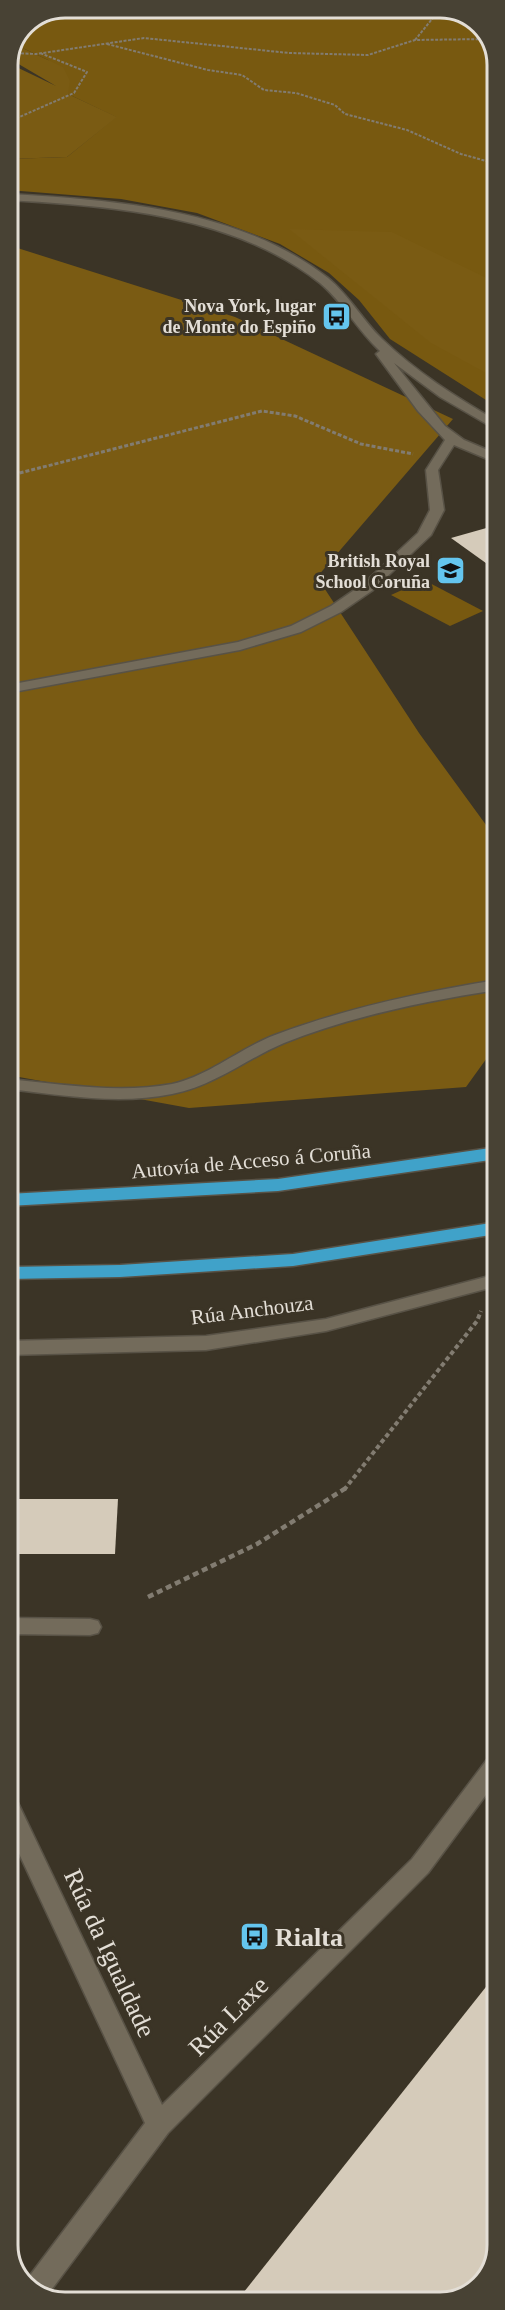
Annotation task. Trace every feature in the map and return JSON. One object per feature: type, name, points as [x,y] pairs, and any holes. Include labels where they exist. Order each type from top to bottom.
[{"type":"highway","name":"Autovía de Acceso á Coruña","points":[[18,1199],[278,1185],[487,1155]]},
{"type":"highway","points":[[18,1273],[120,1271],[293,1260],[487,1230]]},
{"type":"street","points":[[18,198],[89,202],[153,212],[247,238],[293,260],[323,280],[347,303],[406,389],[452,439],[487,453]]},
{"type":"street","points":[[364,328],[404,365],[456,403],[487,420]]},
{"type":"street","points":[[18,687],[240,646],[296,629],[336,609],[368,587],[424,535],[437,510],[432,470],[437,458],[452,439]]},
{"type":"street","points":[[18,1085],[137,1094],[175,1089],[224,1068],[277,1040],[359,1012],[487,988]]},
{"type":"street","name":"Rúa Anchouza","points":[[18,1348],[206,1343],[326,1325],[487,1282]]},
{"type":"street","points":[[18,1626],[90,1627]]},
{"type":"street","name":"Rúa Laxe","points":[[39,2284],[159,2125],[420,1866],[487,1776]]},
{"type":"street","name":"Rúa da Igualdade","points":[[18,1826],[159,2125]]},
{"type":"path","points":[[415,40],[419,31],[437,18]]},
{"type":"path","points":[[20,53],[40,53],[144,38],[326,56],[368,55],[415,40],[479,39]]},
{"type":"path","points":[[103,43],[208,70],[242,75],[264,90],[296,93],[335,105],[345,114],[407,130],[461,154],[487,161]]},
{"type":"path","points":[[18,118],[74,93],[87,72],[79,66],[48,58],[40,53]]},
{"type":"path","points":[[18,473],[262,411],[279,411],[296,415],[346,439],[437,458]]},
{"type":"path","points":[[148,1597],[257,1544],[342,1493],[477,1321],[487,1299]]},
{"type":"shaded area","points":[[65,18],[443,18],[466,26],[481,41],[487,65],[487,401],[390,339],[359,300],[329,273],[280,244],[197,213],[121,199],[18,191],[18,159],[67,157],[116,117],[68,94],[48,60],[22,47],[26,39],[39,26]]},
{"type":"shaded area","points":[[22,48],[63,67],[70,81],[68,94],[117,117],[67,157],[18,159],[18,68],[56,86],[18,64]]},
{"type":"shaded area","points":[[289,229],[392,232],[487,278],[487,374],[431,343]]},
{"type":"shaded area","points":[[18,248],[235,317],[453,419],[317,577],[419,733],[487,826],[487,1058],[466,1087],[189,1108],[18,1077]]},
{"type":"shaded area","points":[[424,580],[483,611],[450,626],[391,595]]},
{"type":"building","points":[[487,528],[487,564],[451,538]]},
{"type":"building","points":[[18,1499],[118,1499],[115,1554],[18,1554]]},
{"type":"building","points":[[487,1986],[487,2245],[481,2269],[464,2286],[440,2292],[244,2292]]},
{"type":"place","name":"Nova York, lugar de Monte do Espiño","points":[[337,316]]},
{"type":"place","name":"British Royal School Coruña","points":[[451,571]]},
{"type":"place","name":"Rialta","points":[[254,1937]]}]
